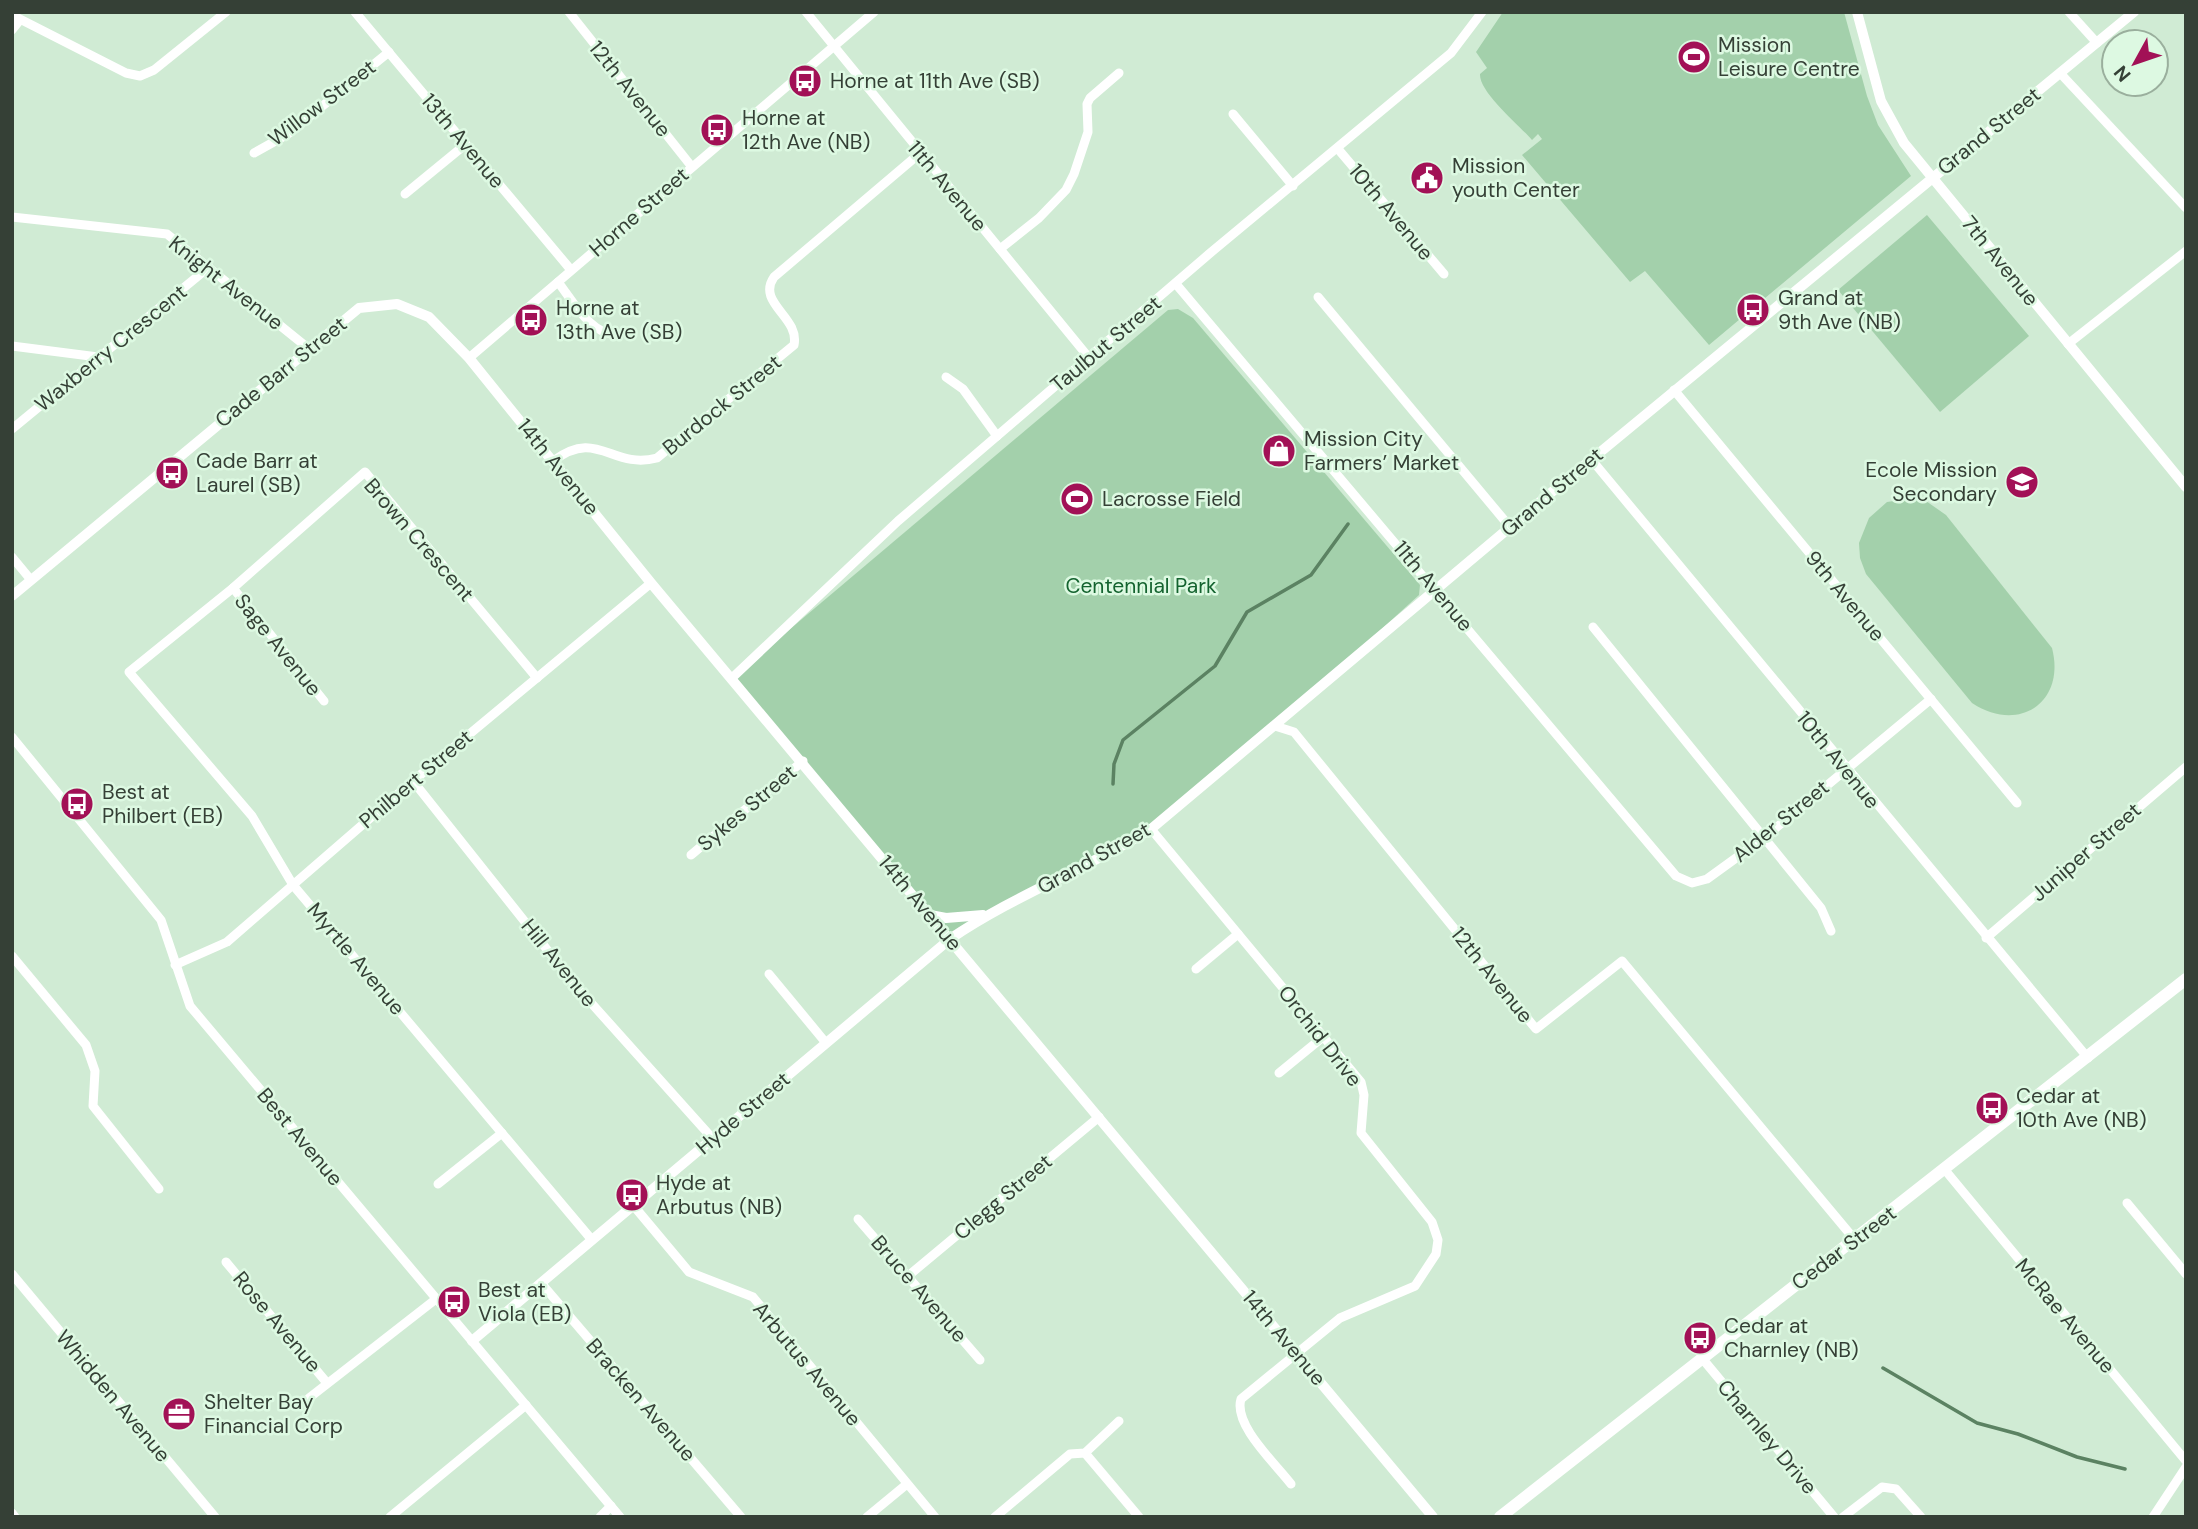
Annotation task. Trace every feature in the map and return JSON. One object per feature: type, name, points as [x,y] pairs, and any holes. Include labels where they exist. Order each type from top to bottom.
[{"type":"main road","name":"Cedar Street","points":[[1500,1517],[2186,979]]},
{"type":"street","points":[[12,30],[16,17],[125,73],[140,76],[154,70],[226,12]]},
{"type":"street","name":"13th Avenue","points":[[355,12],[571,270]]},
{"type":"street","name":"12th Avenue","points":[[569,12],[692,167]]},
{"type":"street","name":"11th Avenue","points":[[806,12],[919,154],[1090,359]]},
{"type":"street","name":"Horne Street","points":[[469,358],[874,12]]},
{"type":"street","name":"Taulbut Street","points":[[732,678],[898,521],[1451,52],[1482,12]]},
{"type":"street","name":"7th Avenue","points":[[1857,12],[1881,102],[1891,123],[1931,178],[2186,487]]},
{"type":"street","points":[[2069,12],[2096,43]]},
{"type":"street","name":"Grand Street","points":[[950,939],[987,914],[1110,854],[1151,829],[1674,390],[2134,12]]},
{"type":"street","name":"Willow Street","points":[[254,153],[288,134],[390,52]]},
{"type":"street","points":[[1000,249],[1039,218],[1066,190],[1088,132],[1087,104],[1090,98],[1119,73]]},
{"type":"street","points":[[2060,73],[2186,208]]},
{"type":"street","points":[[1233,114],[1293,186]]},
{"type":"street","points":[[405,194],[466,144]]},
{"type":"street","name":"10th Avenue","points":[[1338,149],[1444,274]]},
{"type":"street","name":"Burdock Street","points":[[553,461],[580,446],[594,446],[641,462],[657,458],[794,345],[796,336],[768,294],[768,285],[774,277],[919,154]]},
{"type":"street","name":"Knight Avenue","points":[[12,217],[167,234],[308,348]]},
{"type":"street","points":[[2068,344],[2186,251]]},
{"type":"street","name":"Waxberry Crescent","points":[[12,429],[209,267]]},
{"type":"street","points":[[558,282],[601,331],[611,336],[620,334]]},
{"type":"street","name":"11th Avenue","points":[[1176,284],[1676,876],[1692,883]]},
{"type":"street","points":[[1318,297],[1510,527]]},
{"type":"street","name":"14th Avenue","points":[[397,304],[429,317],[469,358],[651,583],[803,761],[1433,1517]]},
{"type":"street","name":"Cade Barr Street","points":[[12,596],[359,308],[397,304]]},
{"type":"street","points":[[12,346],[98,357]]},
{"type":"street","points":[[946,377],[963,389],[997,436]]},
{"type":"street","name":"9th Avenue","points":[[1674,390],[2017,803]]},
{"type":"street","name":"10th Avenue","points":[[1591,459],[1845,769],[2088,1058]]},
{"type":"street","name":"Brown Crescent","points":[[129,672],[233,589],[365,472],[537,678]]},
{"type":"street","points":[[12,558],[31,580]]},
{"type":"street","name":"Philbert Street","points":[[175,965],[227,942],[413,781],[651,583]]},
{"type":"street","name":"Sage Avenue","points":[[233,589],[324,701]]},
{"type":"street","points":[[1593,627],[1765,836],[1821,908],[1831,931]]},
{"type":"street","name":"Myrtle Avenue","points":[[129,672],[253,817],[293,885],[592,1240]]},
{"type":"street","name":"Alder Street","points":[[1692,883],[1707,879],[1765,836],[1931,699]]},
{"type":"street","name":"12th Avenue","points":[[1275,726],[1294,732],[1536,1029],[1622,961],[1855,1240]]},
{"type":"street","name":"Best Avenue","points":[[12,737],[161,920],[190,1006],[620,1517]]},
{"type":"street","name":"Sykes Street","points":[[691,855],[803,761]]},
{"type":"street","name":"Juniper Street","points":[[1986,938],[2186,766]]},
{"type":"street","name":"Hill Avenue","points":[[413,781],[576,986],[713,1139]]},
{"type":"street","name":"Orchid Drive","points":[[1151,829],[1363,1088],[1361,1128],[1364,1138],[1432,1222],[1437,1247],[1429,1268],[1415,1286],[1347,1313],[1241,1399],[1239,1406],[1244,1425],[1292,1484]]},
{"type":"street","points":[[930,915],[946,918],[987,914]]},
{"type":"street","points":[[1196,969],[1238,934]]},
{"type":"street","name":"Hyde Street","points":[[472,1341],[950,939]]},
{"type":"street","points":[[12,956],[86,1045],[95,1071],[93,1106],[159,1189]]},
{"type":"street","points":[[769,974],[826,1044]]},
{"type":"street","points":[[1279,1073],[1323,1037]]},
{"type":"street","name":"Clegg Street","points":[[908,1276],[1099,1117]]},
{"type":"street","points":[[438,1184],[502,1133]]},
{"type":"street","name":"McRae Avenue","points":[[1945,1170],[2186,1464]]},
{"type":"street","points":[[2127,1203],[2186,1274]]},
{"type":"street","name":"Arbutus Avenue","points":[[633,1205],[689,1272],[753,1297],[935,1517]]},
{"type":"street","name":"Bruce Avenue","points":[[858,1219],[980,1360]]},
{"type":"street","name":"Rose Avenue","points":[[226,1262],[327,1383]]},
{"type":"street","name":"Whidden Avenue","points":[[12,1275],[215,1517]]},
{"type":"street","name":"Bracken Avenue","points":[[541,1283],[741,1517]]},
{"type":"street","points":[[309,1398],[436,1299]]},
{"type":"street","name":"Charnley Drive","points":[[1701,1357],[1834,1517]]},
{"type":"street","points":[[390,1517],[526,1405]]},
{"type":"street","points":[[995,1517],[1070,1454],[1085,1453],[1119,1421]]},
{"type":"street","points":[[1085,1453],[1139,1517]]},
{"type":"street","points":[[2153,1517],[2186,1464]]},
{"type":"street","points":[[867,1517],[906,1484]]},
{"type":"street","points":[[1843,1517],[1882,1487],[1896,1489],[1921,1517]]},
{"type":"street","points":[[600,1517],[611,1506]]},
{"type":"green space","points":[[1503,12],[1844,12],[1867,96],[1878,125],[1911,176],[1709,345],[1645,271],[1630,282],[1522,155],[1542,139],[1538,134],[1532,140],[1486,90],[1480,74],[1487,68],[1476,52]]},
{"type":"green space","points":[[1927,215],[2029,336],[1940,412],[1838,290]]},
{"type":"green space","name":"Centennial Park","points":[[1178,309],[1193,318],[1420,585],[1419,595],[1284,718],[1151,829],[950,939],[732,678],[1168,310]]},
{"type":"green space","points":[[1914,498],[1926,501],[1946,515],[2052,648],[2055,667],[2052,684],[2035,707],[2022,713],[2006,715],[1990,712],[1972,703],[1866,574],[1860,558],[1859,543],[1869,518],[1887,502]]},
{"type":"waterway","points":[[1113,784],[1114,764],[1123,740],[1215,666],[1247,612],[1311,575],[1348,524]]},
{"type":"waterway","points":[[1883,1368],[1977,1423],[2018,1434],[2077,1457],[2125,1469]]},
{"type":"place","name":"Mission Leisure Centre","points":[[1694,57]]},
{"type":"place","name":"Horne at 11th Ave (SB)","points":[[805,81]]},
{"type":"place","name":"Horne at 12th Ave (NB)","points":[[717,130]]},
{"type":"place","name":"Mission youth Center","points":[[1427,178]]},
{"type":"place","name":"Grand at 9th Ave (NB)","points":[[1753,310]]},
{"type":"place","name":"Horne at 13th Ave (SB)","points":[[531,320]]},
{"type":"place","name":"Mission City Farmers’ Market","points":[[1279,451]]},
{"type":"place","name":"Cade Barr at Laurel (SB)","points":[[172,473]]},
{"type":"place","name":"Ecole Mission Secondary","points":[[2022,482]]},
{"type":"place","name":"Lacrosse Field","points":[[1077,499]]},
{"type":"place","name":"Best at Philbert (EB)","points":[[77,804]]},
{"type":"place","name":"Cedar at 10th Ave (NB)","points":[[1992,1108]]},
{"type":"place","name":"Hyde at Arbutus (NB)","points":[[632,1195]]},
{"type":"place","name":"Best at Viola (EB)","points":[[454,1302]]},
{"type":"place","name":"Cedar at Charnley (NB)","points":[[1700,1338]]},
{"type":"place","name":"Shelter Bay Financial Corp","points":[[179,1414]]}]
